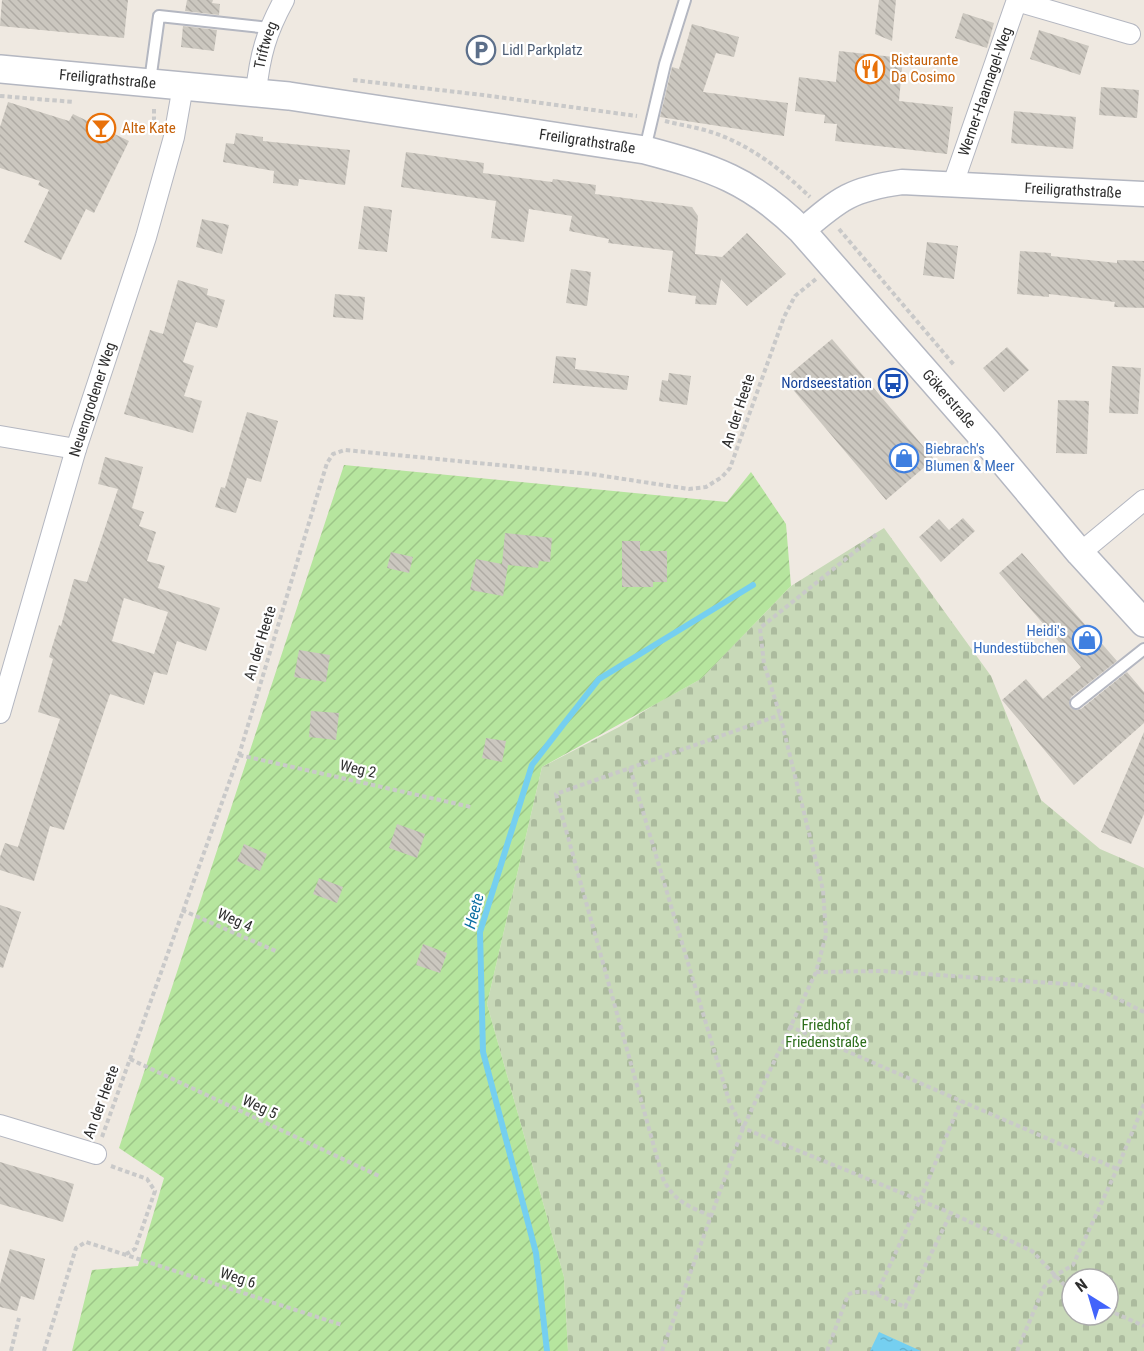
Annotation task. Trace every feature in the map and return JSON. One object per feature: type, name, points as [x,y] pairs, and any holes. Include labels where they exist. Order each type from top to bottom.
[{"type":"main road","name":"Freiligrathstraße","points":[[0,69],[256,92],[645,150],[700,165],[731,177],[760,194],[802,231]]},
{"type":"main road","name":"Gökerstraße","points":[[802,231],[987,442],[1080,553],[1144,622]]},
{"type":"street","name":"Triftweg","points":[[256,92],[258,70],[269,28],[284,0]]},
{"type":"street","name":"Werner-Haarnagel-Weg","points":[[953,184],[1017,1],[1130,34]]},
{"type":"street","name":"Neuengrodener Weg","points":[[0,712],[76,449],[146,237],[174,137],[183,86]]},
{"type":"street","name":"Freiligrathstraße","points":[[802,231],[824,211],[849,194],[873,186],[902,182],[1144,194]]},
{"type":"street","points":[[0,436],[76,449]]},
{"type":"street","points":[[1080,553],[1144,500]]},
{"type":"street","points":[[0,1125],[96,1154]]},
{"type":"lane","points":[[645,150],[665,64],[685,0]]},
{"type":"lane","points":[[150,82],[159,16],[269,28]]},
{"type":"lane","points":[[1076,703],[1144,650]]},
{"type":"path","name":"An der Heete","points":[[126,1254],[135,1249],[155,1191],[147,1179],[103,1162],[96,1154],[239,754],[327,463],[333,454],[345,450],[591,474],[689,489],[706,487],[722,477],[730,468],[784,317],[795,296],[817,278],[821,282]]},
{"type":"path","points":[[662,1351],[743,1128],[816,972],[826,935],[823,890],[780,715],[764,664],[760,628],[877,534]]},
{"type":"path","points":[[711,1216],[679,1202],[670,1194],[663,1179],[556,794],[780,715]]},
{"type":"path","name":"Weg 2","points":[[239,754],[471,807]]},
{"type":"path","points":[[630,768],[730,1104],[743,1128],[951,1213],[1032,1251],[1060,1280]]},
{"type":"path","name":"Weg 4","points":[[182,910],[278,952]]},
{"type":"path","points":[[816,972],[882,971],[1081,985],[1104,992],[1144,1012]]},
{"type":"path","points":[[789,1026],[1117,1169]]},
{"type":"path","name":"Weg 5","points":[[130,1059],[381,1178]]},
{"type":"path","points":[[876,1295],[920,1200],[961,1101]]},
{"type":"path","points":[[1017,1351],[1044,1287],[1056,1275],[1073,1265],[1144,1104]]},
{"type":"path","points":[[827,1351],[848,1295],[854,1292],[876,1295],[905,1307],[951,1213]]},
{"type":"path","points":[[44,1351],[76,1248],[86,1242],[126,1254]]},
{"type":"path","name":"Weg 6","points":[[126,1254],[342,1325]]},
{"type":"path","points":[[1120,1315],[1144,1326]]},
{"type":"path","points":[[12,1351],[19,1318]]},
{"type":"green space","points":[[344,465],[727,502],[751,472],[786,524],[791,586],[701,679],[542,767],[487,1004],[564,1277],[568,1351],[72,1351],[92,1270],[138,1266],[164,1178],[119,1148]]},
{"type":"green space","name":"Friedhof Friedenstraße","points":[[884,528],[991,676],[1041,800],[1100,849],[1144,868],[1144,1351],[568,1351],[564,1277],[487,1004],[542,767],[619,727],[701,679],[791,586]]},
{"type":"water","points":[[879,1332],[921,1351],[870,1351]]},
{"type":"building","points":[[2,0],[128,0],[124,38],[0,26]]},
{"type":"building","points":[[187,0],[213,0],[212,3],[220,4],[219,15],[185,11]]},
{"type":"building","points":[[879,0],[896,0],[892,41],[875,34]]},
{"type":"building","points":[[963,13],[994,23],[987,48],[955,38]]},
{"type":"building","points":[[692,24],[739,37],[734,57],[716,53],[703,92],[788,103],[784,136],[660,117],[672,67],[679,69]]},
{"type":"building","points":[[183,26],[217,30],[214,51],[181,47]]},
{"type":"building","points":[[1039,30],[1089,46],[1080,75],[1030,59]]},
{"type":"building","points":[[839,51],[903,58],[899,101],[953,107],[947,154],[835,141],[837,124],[824,123],[825,115],[795,111],[799,77],[836,82]]},
{"type":"building","points":[[1101,87],[1139,90],[1137,118],[1099,115]]},
{"type":"building","points":[[8,102],[69,121],[73,114],[129,141],[94,213],[86,209],[61,260],[24,242],[49,190],[38,185],[40,181],[0,168],[0,127]]},
{"type":"building","points":[[1014,111],[1076,117],[1073,149],[1011,143]]},
{"type":"building","points":[[236,133],[263,137],[263,141],[350,150],[345,185],[299,179],[298,186],[273,183],[274,171],[223,162],[226,143],[234,144]]},
{"type":"building","points":[[406,152],[484,163],[483,173],[596,185],[595,194],[692,207],[698,216],[695,254],[722,257],[747,233],[786,274],[747,306],[721,279],[716,305],[695,304],[696,296],[668,292],[673,251],[608,243],[609,239],[569,231],[572,216],[529,209],[524,242],[491,238],[496,201],[401,187]]},
{"type":"building","points":[[364,206],[392,210],[387,252],[358,249]]},
{"type":"building","points":[[202,219],[229,225],[222,254],[196,247]]},
{"type":"building","points":[[927,242],[958,246],[954,279],[923,275]]},
{"type":"building","points":[[1020,251],[1051,253],[1051,256],[1117,263],[1117,260],[1144,261],[1144,308],[1114,307],[1115,302],[1049,294],[1049,297],[1017,294]]},
{"type":"building","points":[[571,269],[591,272],[587,306],[566,303]]},
{"type":"building","points":[[178,280],[208,289],[207,295],[225,300],[217,328],[196,322],[183,362],[194,366],[184,396],[202,401],[193,433],[124,414],[150,330],[163,334]]},
{"type":"building","points":[[335,294],[365,297],[363,320],[333,317]]},
{"type":"building","points":[[832,339],[934,459],[886,500],[784,379]]},
{"type":"building","points":[[1007,347],[1029,370],[1004,392],[983,368]]},
{"type":"building","points":[[556,356],[576,358],[575,369],[629,376],[627,390],[553,383]]},
{"type":"building","points":[[1112,366],[1141,368],[1138,414],[1109,413]]},
{"type":"building","points":[[669,373],[691,376],[687,405],[659,401],[662,380],[668,381]]},
{"type":"building","points":[[1058,400],[1089,401],[1087,454],[1056,453]]},
{"type":"building","points":[[247,412],[278,421],[261,482],[247,478],[236,513],[215,507],[221,487],[225,488]]},
{"type":"building","points":[[105,457],[143,467],[132,508],[144,512],[139,526],[156,532],[147,561],[165,566],[158,588],[220,608],[206,651],[177,641],[167,675],[154,672],[144,705],[110,694],[64,830],[50,826],[34,881],[0,870],[0,857],[5,843],[18,847],[60,719],[38,712],[53,659],[49,657],[59,625],[61,626],[74,579],[87,582],[118,489],[98,484]],"holes":[[[124,598],[168,612],[154,654],[112,641]]]},
{"type":"building","points":[[963,518],[975,531],[941,562],[919,537],[939,519],[949,530]]},
{"type":"building","points":[[505,533],[552,538],[550,562],[539,561],[538,568],[508,565],[503,596],[470,590],[476,559],[502,564]]},
{"type":"building","points":[[622,541],[640,541],[640,551],[667,551],[667,582],[653,582],[653,587],[622,587]]},
{"type":"building","points":[[391,552],[413,557],[409,573],[387,568]]},
{"type":"building","points":[[1022,553],[1117,661],[1071,697],[1069,704],[1071,708],[1081,709],[1127,672],[1144,692],[1144,723],[1074,785],[1002,700],[1026,679],[1043,699],[1081,667],[999,573]]},
{"type":"building","points":[[299,650],[330,655],[326,682],[294,677]]},
{"type":"building","points":[[311,711],[339,713],[336,740],[309,737]]},
{"type":"building","points":[[1144,732],[1144,814],[1131,844],[1101,832]]},
{"type":"building","points":[[486,738],[506,741],[502,762],[482,758]]},
{"type":"building","points":[[397,824],[425,834],[417,858],[389,848]]},
{"type":"building","points":[[244,844],[267,854],[260,871],[237,861]]},
{"type":"building","points":[[319,878],[343,887],[337,903],[313,894]]},
{"type":"building","points":[[0,905],[21,912],[3,968],[0,967]]},
{"type":"building","points":[[423,944],[447,953],[440,973],[416,965]]},
{"type":"building","points":[[0,1162],[74,1184],[63,1222],[0,1204]]},
{"type":"building","points":[[10,1249],[45,1259],[34,1300],[21,1296],[17,1311],[0,1307],[0,1284]]},
{"type":"waterway","name":"Heete","points":[[547,1351],[536,1253],[483,1052],[480,932],[532,765],[599,679],[753,585]]},
{"type":"place","name":"Lidl Parkplatz","points":[[481,50]]},
{"type":"place","name":"Ristaurante Da Cosimo","points":[[870,69]]},
{"type":"place","name":"Alte Kate","points":[[101,128]]},
{"type":"place","name":"Nordseestation","points":[[893,383]]},
{"type":"place","name":"Biebrach's Blumen & Meer","points":[[904,458]]},
{"type":"place","name":"Heidi's Hundestübchen","points":[[1087,640]]}]
